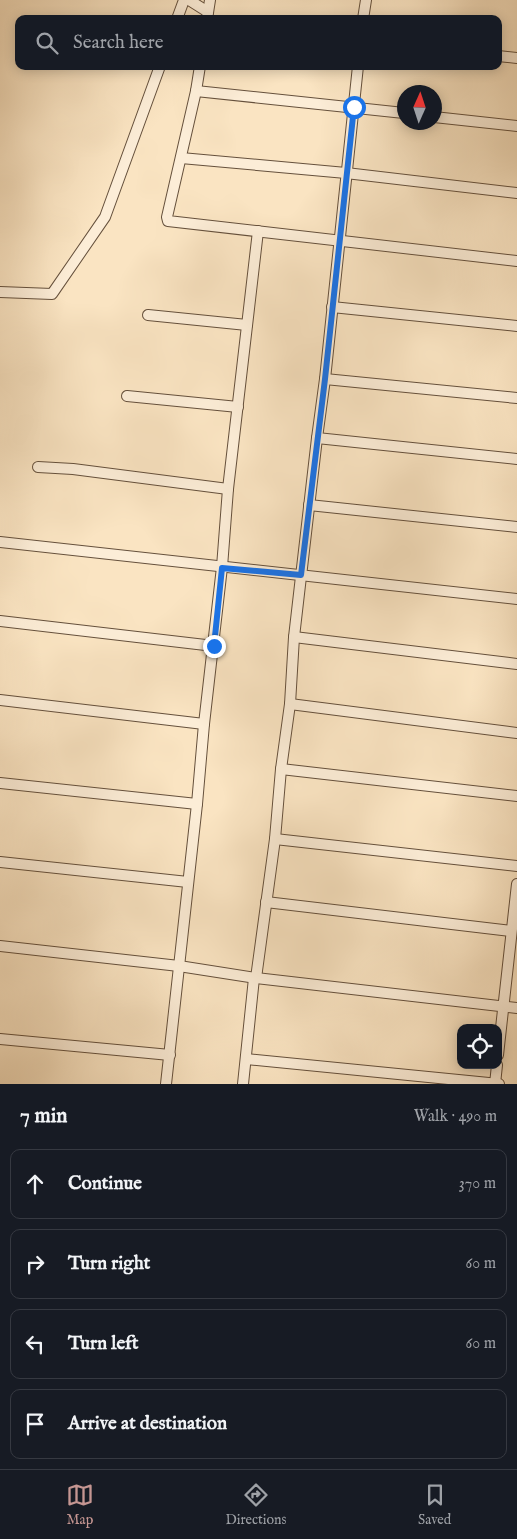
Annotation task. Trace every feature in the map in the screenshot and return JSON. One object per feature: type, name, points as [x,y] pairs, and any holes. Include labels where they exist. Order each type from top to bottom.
[{"type":"street","points":[[178,15],[184,0]]},
{"type":"street","points":[[189,0],[207,15],[210,0]]},
{"type":"street","points":[[364,15],[366,0]]},
{"type":"street","points":[[502,56],[517,58]]},
{"type":"street","points":[[0,292],[52,294],[105,217],[159,70]]},
{"type":"street","points":[[199,70],[167,217],[168,222],[517,261]]},
{"type":"street","points":[[243,1084],[255,978],[275,839],[290,704],[294,637],[325,379],[358,70]]},
{"type":"street","points":[[196,91],[397,112]]},
{"type":"street","points":[[442,118],[517,126]]},
{"type":"street","points":[[181,158],[346,173],[517,193]]},
{"type":"street","points":[[166,1084],[214,646],[228,489],[258,231]]},
{"type":"street","points":[[332,307],[517,326]]},
{"type":"street","points":[[148,315],[247,325]]},
{"type":"street","points":[[325,379],[517,398]]},
{"type":"street","points":[[127,396],[238,406]]},
{"type":"street","points":[[317,438],[517,459]]},
{"type":"street","points":[[38,467],[228,489]]},
{"type":"street","points":[[309,505],[517,527]]},
{"type":"street","points":[[0,542],[222,568],[517,599]]},
{"type":"street","points":[[0,621],[214,646]]},
{"type":"street","points":[[294,637],[517,664]]},
{"type":"street","points":[[0,700],[204,724]]},
{"type":"street","points":[[290,704],[517,733]]},
{"type":"street","points":[[282,769],[517,796]]},
{"type":"street","points":[[0,783],[197,804]]},
{"type":"street","points":[[275,839],[517,866]]},
{"type":"street","points":[[0,862],[188,882]]},
{"type":"street","points":[[501,1024],[517,884]]},
{"type":"street","points":[[266,902],[511,931]]},
{"type":"street","points":[[0,946],[517,1008]]},
{"type":"street","points":[[0,1039],[170,1055]]},
{"type":"street","points":[[246,1059],[499,1084]]},
{"type":"street","points":[[495,1084],[497,1069]]},
{"type":"route","points":[[214,646],[222,568],[301,575],[325,379],[354,107]]}]
